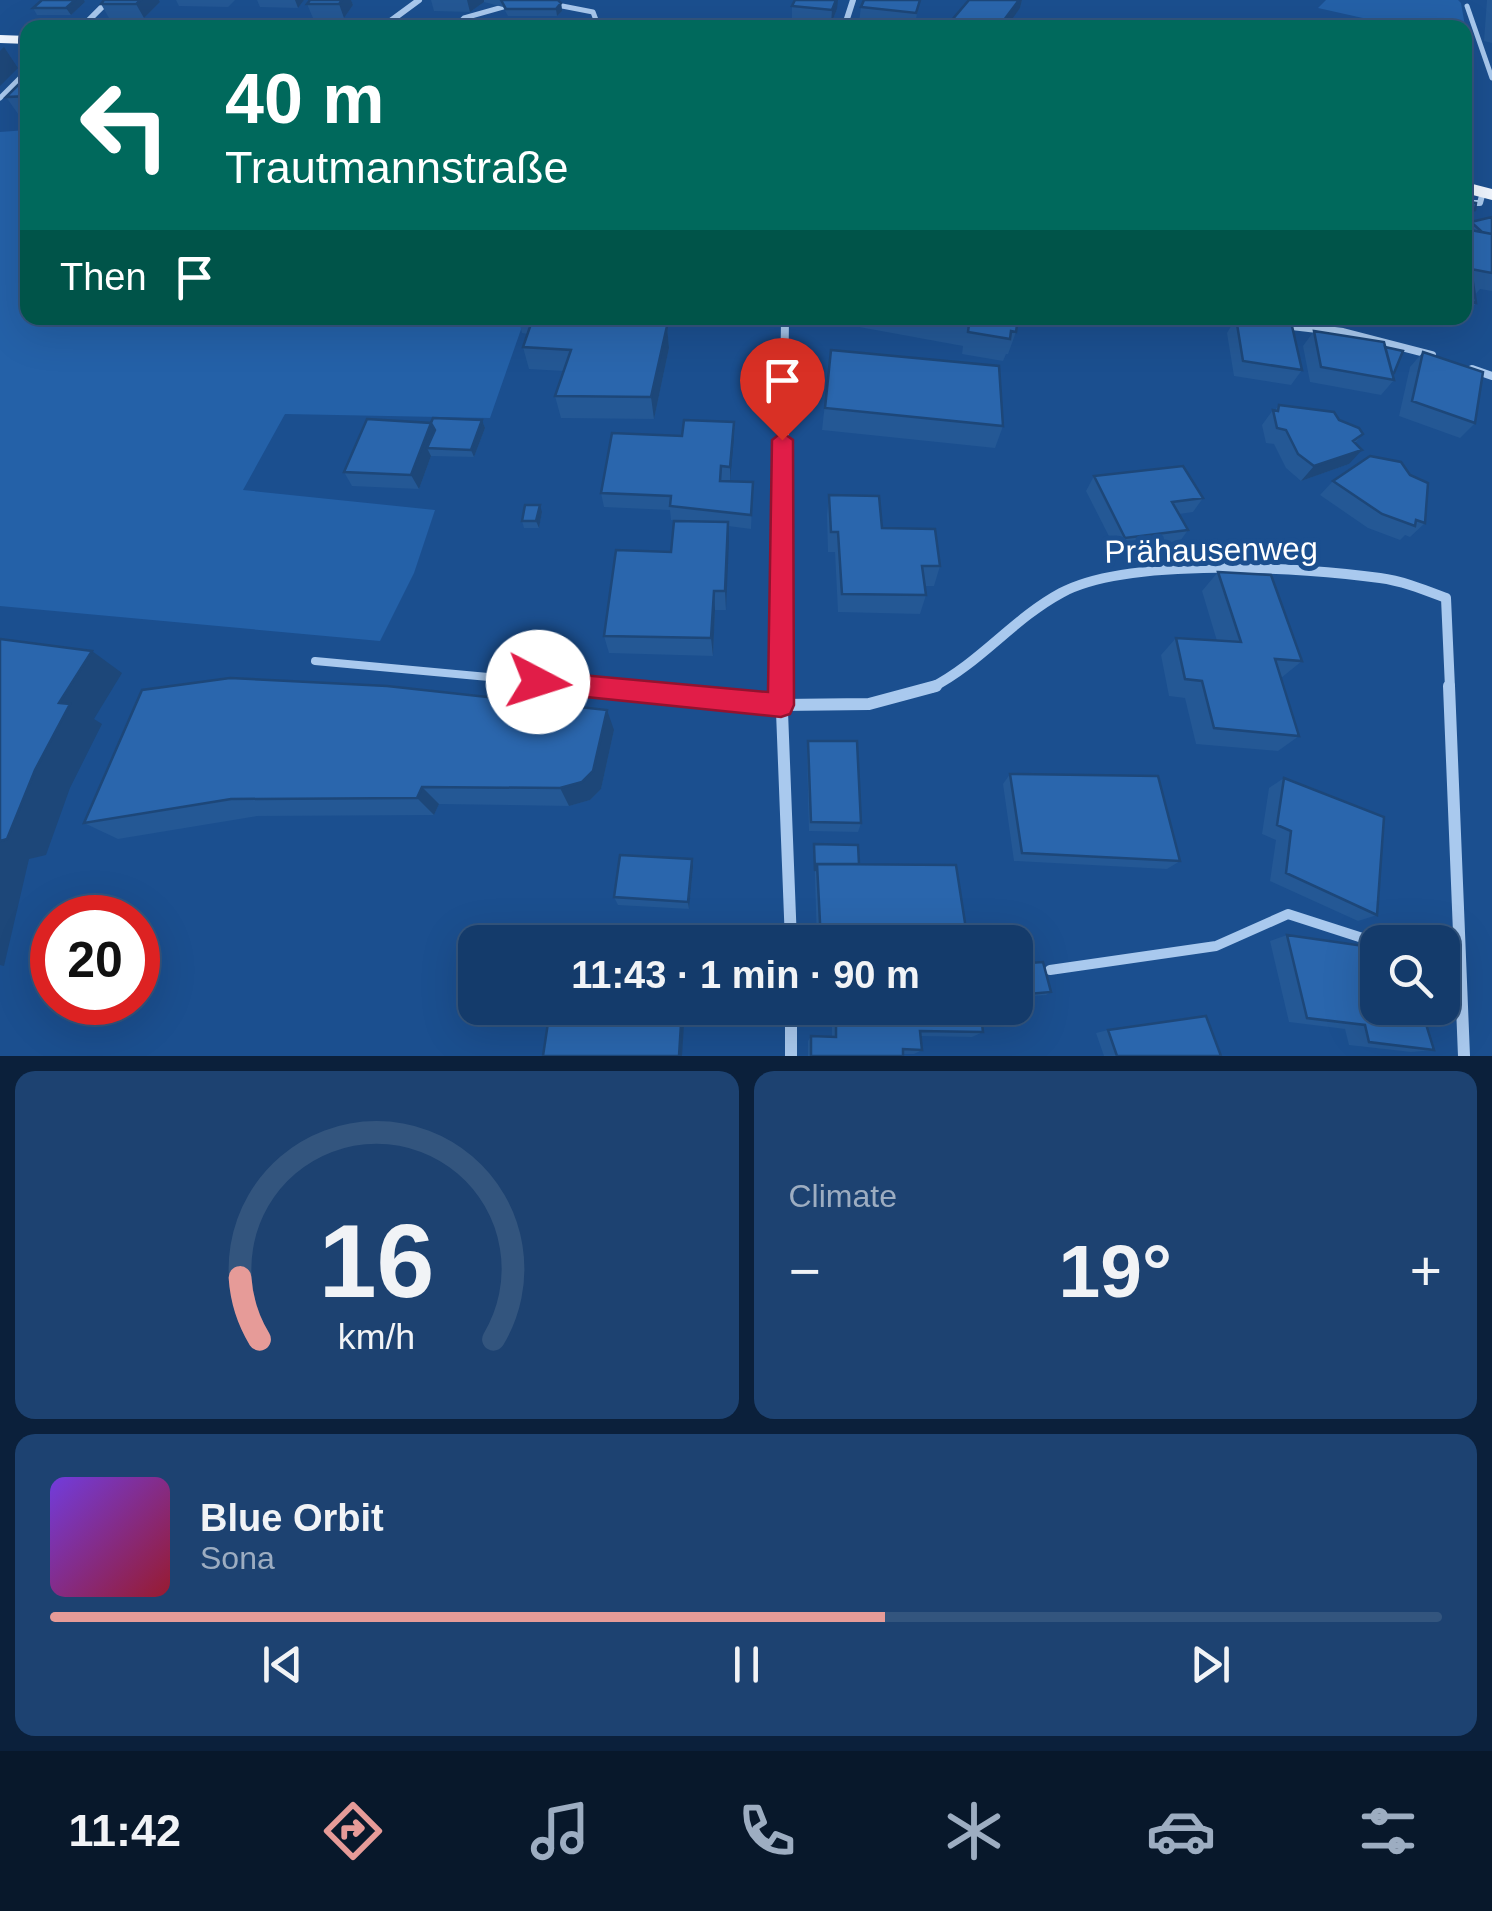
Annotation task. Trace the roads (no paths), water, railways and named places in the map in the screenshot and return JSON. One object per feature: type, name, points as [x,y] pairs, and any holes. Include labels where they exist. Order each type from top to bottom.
[{"type":"street","points":[[89,20],[109,0]]},
{"type":"street","points":[[392,20],[420,0]]},
{"type":"street","points":[[785,325],[781,705],[790,925]]},
{"type":"street","points":[[1276,325],[1344,332],[1437,357]]},
{"type":"street","points":[[1456,363],[1492,376]]},
{"type":"street","name":"Prähausenweg","points":[[781,705],[826,706],[907,697],[948,680],[1048,599],[1081,583],[1118,573],[1342,574],[1412,585],[1446,598],[1458,925]]},
{"type":"street","name":"Prähausenweg","points":[[1460,969],[1464,1056]]},
{"type":"street","points":[[791,1025],[791,1056]]},
{"type":"lane","points":[[557,5],[594,12],[596,20]]},
{"type":"lane","points":[[1467,6],[1472,20]]},
{"type":"lane","points":[[462,20],[503,7]]},
{"type":"lane","points":[[1472,20],[1492,78]]},
{"type":"lane","points":[[0,98],[20,78]]},
{"type":"lane","name":"Prähausenweg","points":[[314,662],[781,705]]},
{"type":"lane","points":[[1050,970],[1216,946],[1288,914],[1360,937]]}]
